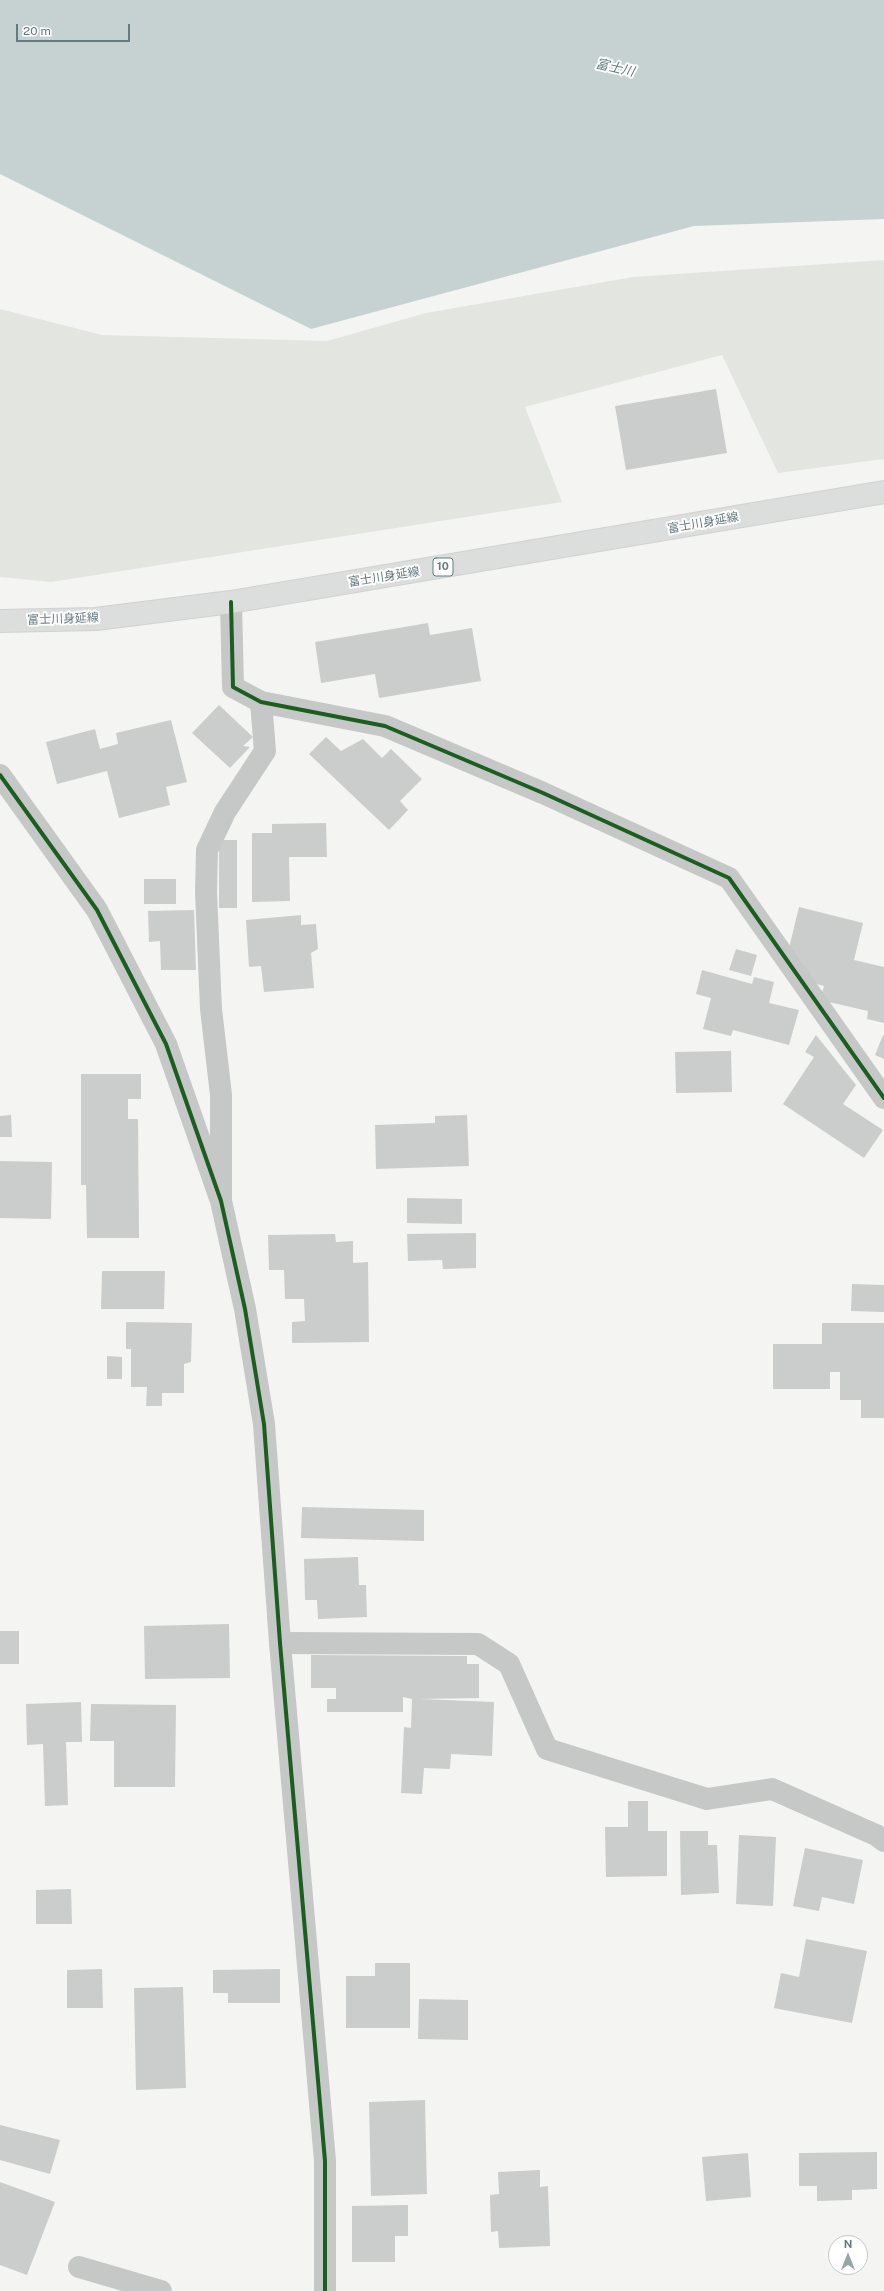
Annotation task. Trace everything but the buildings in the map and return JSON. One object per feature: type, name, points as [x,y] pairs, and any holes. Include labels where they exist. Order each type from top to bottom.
[{"type":"main road","name":"富士川身延線","points":[[0,621],[96,619],[231,602],[884,492]]},
{"type":"street","points":[[231,602],[233,687],[261,702],[386,726],[543,792],[729,878],[884,1098]]},
{"type":"street","points":[[221,1201],[221,1095],[211,1009],[206,892],[207,850],[226,812],[265,751],[261,702]]},
{"type":"street","points":[[0,775],[97,910],[166,1044],[221,1201],[245,1309],[264,1424],[280,1643],[325,2161],[326,2291]]},
{"type":"street","points":[[280,1643],[478,1644],[509,1664],[546,1749],[706,1799],[772,1789],[876,1835],[884,1841]]},
{"type":"street","points":[[78,2267],[161,2291]]},
{"type":"shaded area","points":[[884,260],[884,459],[778,473],[722,355],[525,407],[562,502],[51,582],[0,577],[0,309],[102,335],[327,341],[426,313],[633,277]]},
{"type":"water","name":"富士川","points":[[0,0],[884,0],[884,219],[694,226],[311,329],[0,174]]},
{"type":"cycle path","points":[[231,602],[233,687],[261,702],[385,726],[543,793],[729,878],[884,1098]]},
{"type":"cycle path","points":[[0,775],[97,910],[166,1044],[221,1201],[245,1309],[264,1424],[280,1643],[325,2161],[325,2291]]}]
